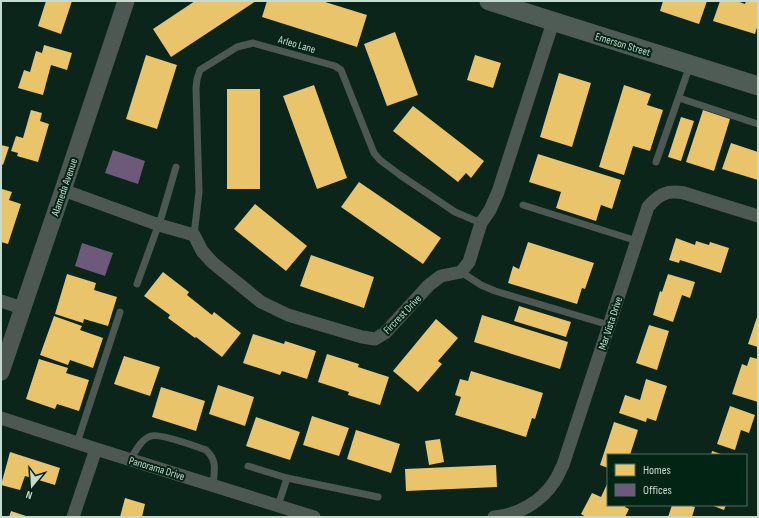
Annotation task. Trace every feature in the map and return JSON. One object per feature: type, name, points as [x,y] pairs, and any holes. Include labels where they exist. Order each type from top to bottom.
[{"type":"main road","name":"Emerson Street","points":[[489,1],[758,86]]},
{"type":"street","name":"Alameda Avenue","points":[[1,372],[126,1]]},
{"type":"street","points":[[461,272],[469,262],[481,223],[490,210],[498,192],[553,22]]},
{"type":"street","points":[[63,190],[159,225],[194,235]]},
{"type":"street","name":"Mar Vista Drive","points":[[494,517],[513,513],[525,508],[541,497],[554,482],[563,465],[648,208],[654,199],[664,193],[674,191],[758,216]]},
{"type":"street","name":"Fircrest Drive","points":[[194,235],[202,251],[213,263],[261,302],[288,315],[362,337],[375,339],[385,333],[429,285],[441,276],[461,272]]},
{"type":"street","points":[[1,301],[22,308]]},
{"type":"street","name":"Panorama Drive","points":[[1,418],[96,450],[314,517]]},
{"type":"street","points":[[73,517],[96,450]]},
{"type":"lane","name":"Arleo Lane","points":[[194,235],[199,192],[197,79],[200,70],[237,47],[253,43],[335,66],[341,70],[374,153],[380,160],[455,212],[481,223]]},
{"type":"lane","points":[[656,162],[690,64]]},
{"type":"lane","points":[[679,98],[758,124]]},
{"type":"lane","points":[[137,284],[159,225],[176,167]]},
{"type":"lane","points":[[523,205],[637,241]]},
{"type":"lane","points":[[461,272],[481,285],[495,291],[609,325]]},
{"type":"lane","points":[[77,443],[120,312]]},
{"type":"lane","points":[[130,460],[142,442],[151,436],[160,436],[206,450],[212,455],[215,464],[213,486]]},
{"type":"lane","points":[[248,466],[287,478],[378,497]]},
{"type":"lane","points":[[278,506],[287,478]]},
{"type":"building: Homes","points":[[46,1],[72,1],[61,34],[38,26]]},
{"type":"building: Homes","points":[[195,1],[256,1],[171,57],[153,29]]},
{"type":"building: Homes","points":[[267,1],[322,1],[367,15],[357,47],[262,17]]},
{"type":"building: Homes","points":[[663,1],[707,1],[699,24],[660,11]]},
{"type":"building: Homes","points":[[720,1],[737,1],[745,4],[746,1],[758,1],[758,24],[755,34],[713,21]]},
{"type":"building: Homes","points":[[395,32],[418,95],[387,106],[364,44]]},
{"type":"building: Homes","points":[[44,45],[72,53],[67,70],[51,65],[43,95],[18,88],[24,70],[30,72],[36,51],[42,53]]},
{"type":"building: Homes","points":[[146,55],[177,65],[157,129],[126,119]]},
{"type":"building: Homes","points":[[475,55],[501,63],[493,88],[467,80]]},
{"type":"building: Homes","points":[[559,73],[591,83],[572,147],[540,137]]},
{"type":"building: Homes","points":[[314,85],[347,178],[317,189],[283,96]]},
{"type":"building: Homes","points":[[624,85],[651,94],[647,105],[663,110],[650,151],[633,146],[624,175],[599,167]]},
{"type":"building: Homes","points":[[227,89],[260,89],[260,189],[227,189]]},
{"type":"building: Homes","points":[[413,106],[484,161],[471,178],[466,173],[458,182],[393,131]]},
{"type":"building: Homes","points":[[31,110],[42,113],[40,121],[49,124],[38,162],[17,156],[18,153],[11,151],[16,136],[23,138]]},
{"type":"building: Homes","points":[[703,110],[730,119],[714,171],[686,162]]},
{"type":"building: Homes","points":[[681,117],[694,121],[681,161],[668,157]]},
{"type":"building: Homes","points":[[731,143],[758,152],[758,180],[722,169]]},
{"type":"building: Homes","points":[[1,145],[9,147],[3,165],[1,164]]},
{"type":"building: Homes","points":[[538,154],[621,180],[612,209],[601,205],[596,221],[556,208],[561,192],[529,182]]},
{"type":"building: Homes","points":[[359,182],[441,238],[423,264],[341,207]]},
{"type":"building: Homes","points":[[2,189],[12,192],[9,200],[21,204],[8,244],[1,242]]},
{"type":"building: Homes","points":[[255,204],[307,246],[286,271],[234,229]]},
{"type":"building: Homes","points":[[676,238],[695,245],[696,241],[709,245],[710,242],[729,248],[721,273],[680,260],[679,263],[669,260]]},
{"type":"building: Homes","points":[[528,242],[594,263],[585,289],[582,288],[577,304],[508,283],[513,266],[519,269]]},
{"type":"building: Homes","points":[[311,255],[374,277],[364,308],[300,286]]},
{"type":"building: Homes","points":[[163,272],[189,292],[187,295],[212,315],[214,312],[241,333],[222,357],[168,318],[170,315],[144,296]]},
{"type":"building: Homes","points":[[67,274],[96,283],[94,290],[117,297],[108,326],[84,319],[83,323],[55,314]]},
{"type":"building: Homes","points":[[668,274],[695,282],[690,298],[682,295],[673,322],[653,315],[660,291],[662,292]]},
{"type":"building: Homes","points":[[519,306],[571,322],[566,337],[514,321]]},
{"type":"building: Homes","points":[[758,314],[758,347],[748,344]]},
{"type":"building: Homes","points":[[482,315],[568,342],[560,369],[474,342]]},
{"type":"building: Homes","points":[[54,316],[82,326],[80,330],[103,338],[93,368],[70,360],[68,365],[40,355]]},
{"type":"building: Homes","points":[[436,319],[458,338],[438,361],[442,364],[418,392],[393,371]]},
{"type":"building: Homes","points":[[649,325],[669,331],[657,370],[636,363]]},
{"type":"building: Homes","points":[[253,334],[284,344],[285,341],[316,351],[307,379],[282,371],[280,375],[243,363]]},
{"type":"building: Homes","points":[[327,354],[359,364],[358,367],[389,377],[380,405],[348,395],[349,392],[318,382]]},
{"type":"building: Homes","points":[[124,356],[160,367],[150,396],[114,384]]},
{"type":"building: Homes","points":[[750,357],[758,359],[758,402],[732,394],[742,364],[747,366]]},
{"type":"building: Homes","points":[[39,359],[68,368],[66,373],[89,380],[79,411],[57,404],[55,409],[26,399]]},
{"type":"building: Homes","points":[[471,371],[543,393],[535,419],[532,418],[526,437],[455,415],[461,397],[455,395],[460,379],[468,381]]},
{"type":"building: Homes","points":[[646,379],[667,386],[656,421],[647,418],[646,422],[619,413],[625,395],[640,400]]},
{"type":"building: Homes","points":[[218,385],[254,397],[245,426],[209,414]]},
{"type":"building: Homes","points":[[161,387],[205,401],[196,431],[152,417]]},
{"type":"building: Homes","points":[[730,406],[755,415],[749,433],[741,430],[735,450],[717,444]]},
{"type":"building: Homes","points":[[312,416],[349,428],[339,456],[303,445]]},
{"type":"building: Homes","points":[[256,417],[300,432],[290,460],[246,446]]},
{"type":"building: Homes","points":[[614,422],[638,430],[630,454],[607,454],[607,468],[600,465]]},
{"type":"building: Homes","points":[[356,430],[400,444],[391,473],[347,459]]},
{"type":"building: Homes","points":[[440,439],[444,462],[429,465],[425,441]]},
{"type":"building: Homes","points":[[712,451],[721,454],[711,454]]},
{"type":"building: Homes","points":[[10,452],[60,468],[55,485],[25,476],[20,490],[1,485]]},
{"type":"building: Homes","points":[[496,465],[497,487],[406,491],[405,469]]},
{"type":"building: Homes","points":[[607,484],[607,506],[626,506],[629,509],[625,517],[586,517],[581,514],[592,493],[601,497]]},
{"type":"building: Homes","points":[[125,498],[145,504],[142,517],[120,517]]},
{"type":"building: Homes","points":[[672,506],[695,507],[692,517],[668,517]]},
{"type":"building: Homes","points":[[714,506],[726,506],[724,510]]},
{"type":"building: Homes","points":[[11,511],[29,517],[9,517]]},
{"type":"building: Offices","points":[[113,150],[145,161],[138,184],[105,173]]},
{"type":"building: Offices","points":[[82,243],[113,253],[105,276],[75,266]]}]
